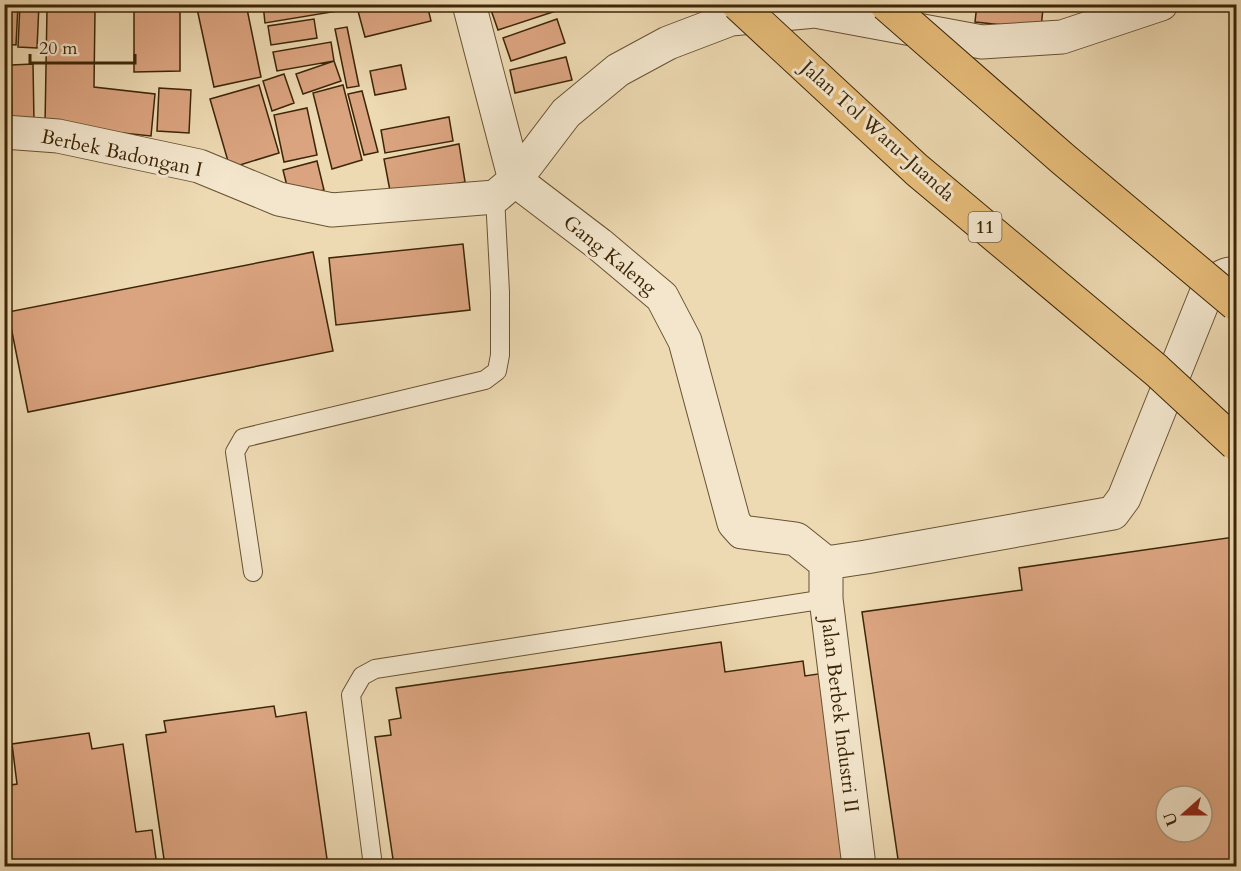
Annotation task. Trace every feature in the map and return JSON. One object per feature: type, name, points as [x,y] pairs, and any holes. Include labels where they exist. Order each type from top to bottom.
[{"type":"highway","name":"Jalan Tol Waru–Juanda","points":[[738,4],[917,170],[1156,370],[1236,444]]},
{"type":"highway","points":[[886,4],[1063,159],[1236,304]]},
{"type":"street","points":[[469,4],[505,188]]},
{"type":"street","points":[[505,188],[566,113],[618,70],[668,43],[731,19],[815,11],[982,42],[1062,37],[1161,4]]},
{"type":"street","name":"Berbek Badongan I","points":[[4,132],[58,136],[199,166],[279,199],[332,210],[505,188]]},
{"type":"street","name":"Gang Kaleng","points":[[505,188],[598,244],[662,297],[685,341],[734,523],[742,532],[796,539],[826,562]]},
{"type":"street","points":[[826,562],[866,557],[1113,513],[1124,498],[1208,289],[1226,274],[1236,279]]},
{"type":"street","name":"Jalan Berbek Industri II","points":[[826,562],[826,599],[859,867]]},
{"type":"lane","points":[[253,572],[235,452],[243,438],[485,380],[497,370],[500,355],[500,292],[505,188]]},
{"type":"lane","points":[[373,867],[351,695],[362,676],[375,669],[826,599]]},
{"type":"building","points":[[4,4],[18,5],[16,45],[4,44]]},
{"type":"building","points":[[20,4],[39,4],[37,48],[18,47]]},
{"type":"building","points":[[196,4],[246,4],[261,77],[214,87]]},
{"type":"building","points":[[263,4],[343,4],[344,10],[265,23]]},
{"type":"building","points":[[386,4],[427,4],[431,21],[365,37],[358,11]]},
{"type":"building","points":[[508,4],[567,4],[568,7],[498,30],[491,10]]},
{"type":"building","points":[[977,4],[1012,4],[1043,8],[1041,29],[975,22]]},
{"type":"building","points":[[47,9],[95,11],[94,87],[155,94],[151,136],[45,125]]},
{"type":"building","points":[[134,10],[180,10],[180,71],[134,72]]},
{"type":"building","points":[[314,19],[317,38],[271,45],[268,26]]},
{"type":"building","points":[[557,19],[565,43],[511,61],[503,38]]},
{"type":"building","points":[[347,27],[359,86],[347,88],[335,29]]},
{"type":"building","points":[[331,42],[334,61],[277,71],[273,52]]},
{"type":"building","points":[[566,57],[572,80],[515,93],[510,70]]},
{"type":"building","points":[[334,61],[341,81],[303,94],[296,74]]},
{"type":"building","points":[[33,64],[34,122],[12,122],[11,65]]},
{"type":"building","points":[[401,65],[406,89],[375,95],[370,71]]},
{"type":"building","points":[[284,74],[294,103],[272,111],[263,81]]},
{"type":"building","points":[[4,75],[7,75],[9,121],[4,121]]},
{"type":"building","points":[[259,85],[279,153],[230,168],[210,99]]},
{"type":"building","points":[[343,85],[362,160],[332,169],[313,93]]},
{"type":"building","points":[[159,88],[191,90],[189,133],[157,131]]},
{"type":"building","points":[[362,91],[378,152],[364,155],[348,94]]},
{"type":"building","points":[[307,108],[317,155],[284,162],[274,115]]},
{"type":"building","points":[[449,117],[453,141],[385,153],[381,130]]},
{"type":"building","points":[[459,144],[465,182],[391,196],[384,159]]},
{"type":"building","points":[[317,161],[324,190],[290,198],[283,170]]},
{"type":"building","points":[[463,244],[470,310],[336,325],[329,258]]},
{"type":"building","points":[[313,252],[333,351],[28,412],[8,312]]},
{"type":"building","points":[[1234,537],[1236,556],[1236,866],[899,866],[862,612],[1022,590],[1019,568]]},
{"type":"building","points":[[721,642],[725,672],[803,661],[805,676],[831,672],[850,866],[394,866],[375,737],[391,735],[389,720],[401,718],[396,688]]},
{"type":"building","points":[[274,706],[276,717],[306,712],[328,866],[165,866],[146,735],[166,732],[164,721]]},
{"type":"building","points":[[89,733],[92,749],[123,744],[136,832],[152,830],[157,866],[4,866],[4,786],[17,784],[12,744]]}]
